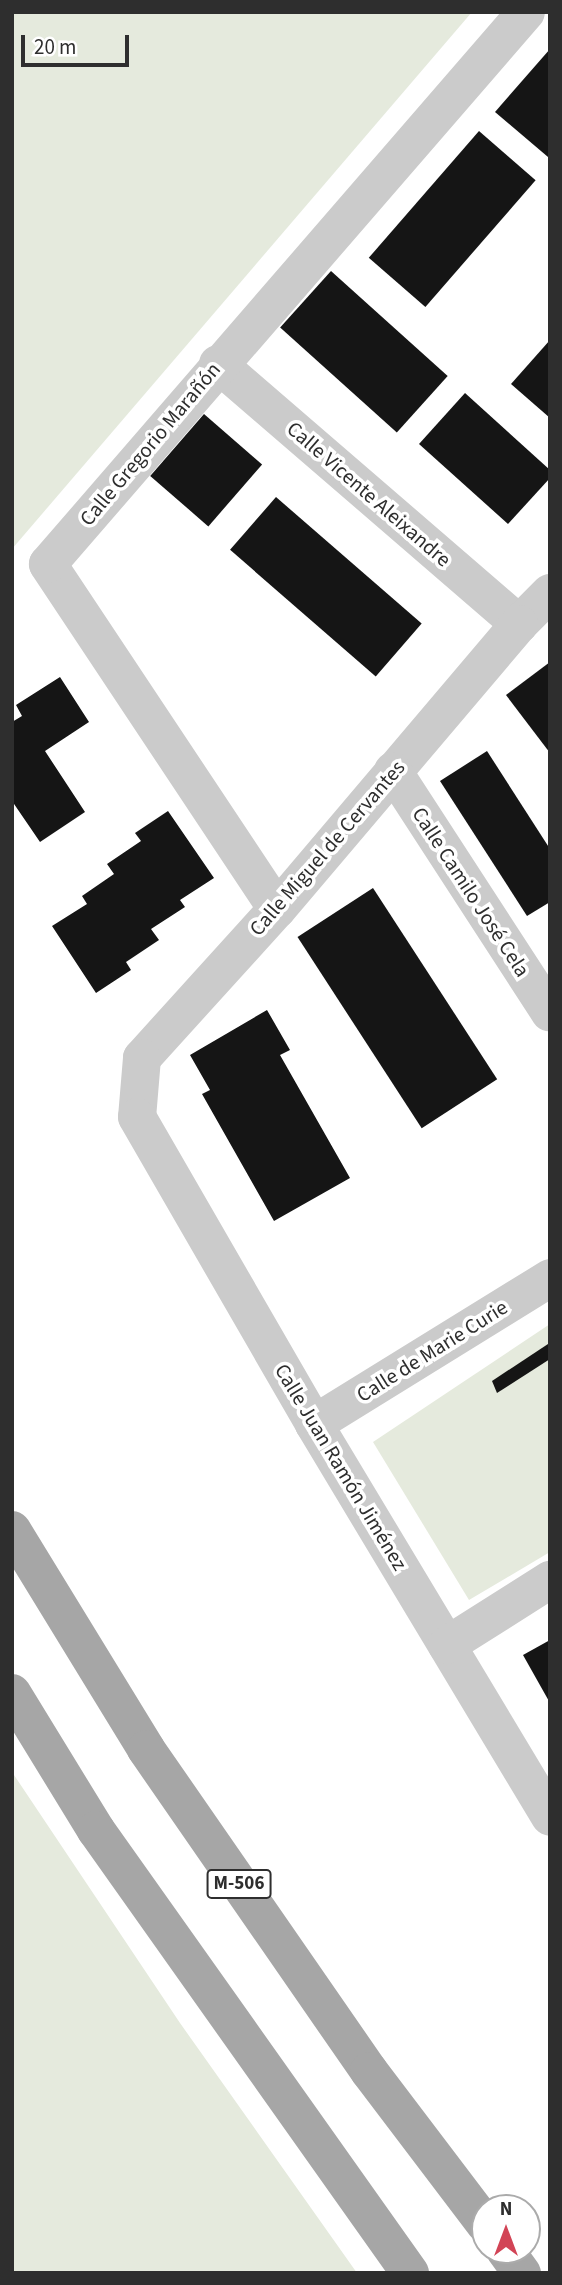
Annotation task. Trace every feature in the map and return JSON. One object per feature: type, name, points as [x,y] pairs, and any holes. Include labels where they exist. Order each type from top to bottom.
[{"type":"main road","name":"M-506","points":[[12,1530],[146,1749],[369,2071],[471,2206]]},
{"type":"main road","points":[[12,1693],[96,1830],[410,2273]]},
{"type":"street","name":"Calle Gregorio Marañón","points":[[276,909],[48,564],[218,364],[526,12]]},
{"type":"street","name":"Calle Vicente Aleixandre","points":[[218,364],[519,624]]},
{"type":"street","name":"Calle Miguel de Cervantes","points":[[136,1117],[142,1058],[276,909],[519,624],[550,593]]},
{"type":"street","name":"Calle Camilo José Cela","points":[[393,771],[550,1013]]},
{"type":"street","name":"Calle Juan Ramón Jiménez","points":[[136,1117],[314,1424],[550,1816]]},
{"type":"street","name":"Calle de Marie Curie","points":[[314,1424],[550,1278]]},
{"type":"street","points":[[447,1645],[550,1580]]},
{"type":"shaded area","points":[[12,12],[472,12],[12,549]]},
{"type":"shaded area","points":[[550,1324],[550,1552],[469,1600],[373,1442]]},
{"type":"shaded area","points":[[12,1772],[180,2023],[357,2273],[12,2273]]},
{"type":"building","points":[[550,49],[550,155],[548,157],[495,112]]},
{"type":"building","points":[[479,131],[536,180],[425,307],[369,258]]},
{"type":"building","points":[[331,271],[448,376],[397,433],[280,327]]},
{"type":"building","points":[[550,340],[550,418],[511,384]]},
{"type":"building","points":[[465,393],[550,470],[550,478],[508,524],[419,444]]},
{"type":"building","points":[[204,414],[262,465],[208,526],[150,476]]},
{"type":"building","points":[[276,497],[422,624],[376,676],[230,550]]},
{"type":"building","points":[[550,662],[550,753],[506,695]]},
{"type":"building","points":[[60,677],[89,722],[45,751],[85,812],[40,842],[12,801],[12,722],[22,716],[16,705]]},
{"type":"building","points":[[487,751],[550,849],[550,902],[527,916],[440,781]]},
{"type":"building","points":[[168,811],[214,878],[180,900],[185,907],[151,929],[159,940],[126,962],[131,970],[96,993],[52,926],[87,904],[82,896],[114,874],[107,864],[141,841],[135,833]]},
{"type":"building","points":[[373,888],[497,1079],[422,1128],[298,937]]},
{"type":"building","points":[[267,1010],[290,1050],[280,1055],[350,1178],[274,1221],[202,1094],[210,1090],[190,1055]]},
{"type":"building","points":[[548,1344],[550,1359],[497,1393],[492,1381]]},
{"type":"building","points":[[550,1640],[550,1703],[523,1655]]}]
